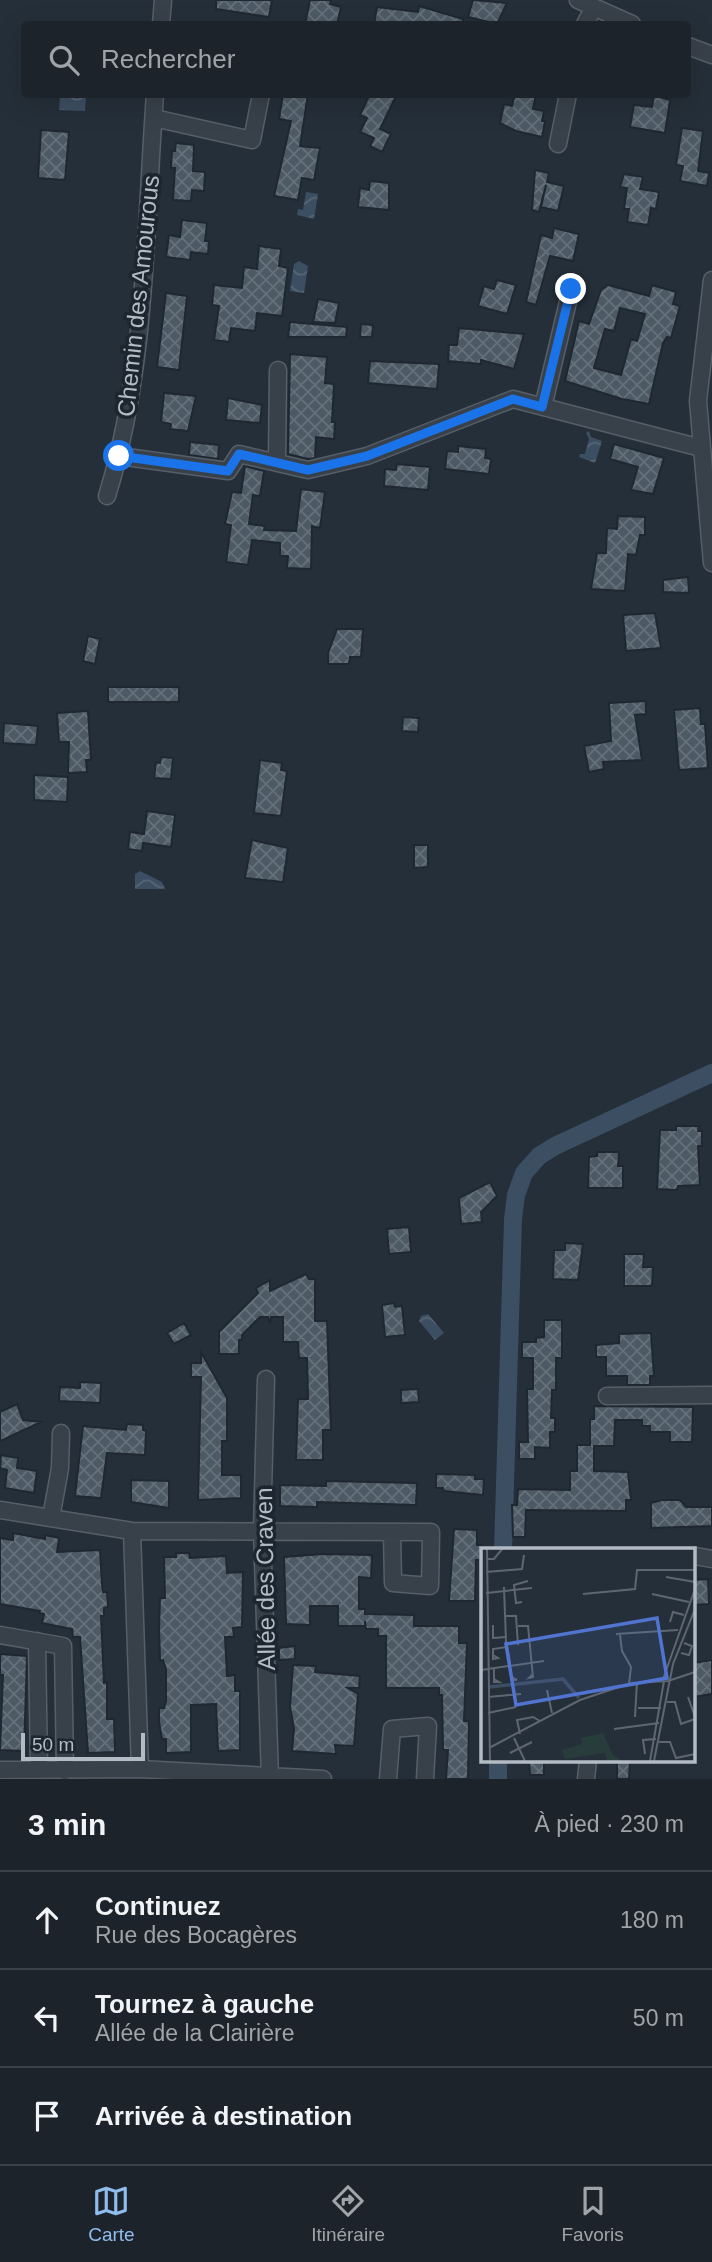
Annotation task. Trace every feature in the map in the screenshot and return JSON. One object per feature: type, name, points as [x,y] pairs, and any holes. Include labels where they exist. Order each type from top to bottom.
[{"type":"street","points":[[161,21],[163,0]]},
{"type":"street","points":[[578,0],[625,21]]},
{"type":"street","points":[[587,21],[594,7]]},
{"type":"street","points":[[691,47],[712,55]]},
{"type":"street","name":"Chemin des Amourous","points":[[107,496],[119,456],[145,263],[155,98]]},
{"type":"street","points":[[153,118],[252,140],[260,98]]},
{"type":"street","points":[[558,144],[567,98]]},
{"type":"street","points":[[712,280],[707,356],[698,401],[712,562]]},
{"type":"street","points":[[542,407],[571,289]]},
{"type":"street","points":[[277,462],[278,370]]},
{"type":"street","points":[[119,456],[228,471],[239,454],[308,470],[367,456],[513,399],[701,448]]},
{"type":"street","name":"Allée des Craven","points":[[266,1379],[261,1530],[270,1778]]},
{"type":"street","points":[[607,1396],[712,1395]]},
{"type":"street","points":[[51,1518],[60,1468],[61,1433]]},
{"type":"street","points":[[0,1510],[132,1531],[392,1532]]},
{"type":"street","points":[[132,1531],[140,1769]]},
{"type":"street","points":[[695,1556],[712,1559]]},
{"type":"street","points":[[0,1635],[63,1646],[65,1770]]},
{"type":"street","points":[[34,1773],[37,1641]]},
{"type":"street","points":[[388,1779],[392,1729],[428,1727],[425,1779]]},
{"type":"street","points":[[0,1770],[34,1773],[140,1769],[323,1779]]},
{"type":"water","points":[[60,98],[86,98],[85,111],[59,110]]},
{"type":"water","points":[[306,192],[318,194],[314,219],[297,215],[298,209],[303,210]]},
{"type":"water","points":[[299,261],[308,266],[304,293],[290,291],[294,264]]},
{"type":"water","points":[[589,431],[591,437],[602,441],[595,463],[579,457],[580,454],[585,454],[589,439],[586,433]]},
{"type":"water","points":[[140,871],[162,882],[165,889],[135,889],[135,874]]},
{"type":"water","points":[[428,1314],[444,1333],[435,1340],[419,1321],[421,1316]]},
{"type":"building","points":[[216,0],[272,0],[269,17],[216,9]]},
{"type":"building","points":[[310,0],[331,0],[330,4],[341,7],[338,21],[306,21]]},
{"type":"building","points":[[473,0],[507,3],[498,21],[468,17]]},
{"type":"building","points":[[419,6],[463,21],[375,21],[377,7],[418,12]]},
{"type":"building","points":[[282,98],[307,98],[300,146],[320,148],[314,180],[302,178],[298,200],[274,196],[291,121],[279,119]]},
{"type":"building","points":[[368,98],[395,98],[380,129],[391,134],[382,152],[370,146],[374,138],[360,132],[367,118],[360,115]]},
{"type":"building","points":[[514,98],[535,98],[533,109],[544,111],[542,137],[516,131],[500,123],[504,104],[512,106]]},
{"type":"building","points":[[654,98],[670,100],[665,133],[630,127],[634,105],[652,107]]},
{"type":"building","points":[[682,128],[703,131],[698,171],[709,173],[707,186],[680,181],[683,166],[676,165]]},
{"type":"building","points":[[41,130],[69,132],[65,180],[38,178]]},
{"type":"building","points":[[176,143],[194,145],[193,171],[205,172],[204,191],[192,190],[191,201],[173,200],[175,168],[171,168],[172,151],[175,151]]},
{"type":"building","points":[[535,170],[549,173],[547,182],[564,186],[558,211],[541,207],[546,185],[539,212],[532,210]]},
{"type":"building","points":[[624,174],[643,177],[640,189],[659,192],[656,209],[651,208],[648,225],[627,222],[629,209],[624,209],[627,188],[620,187]]},
{"type":"building","points":[[370,181],[389,183],[389,210],[358,207],[360,188],[369,190]]},
{"type":"building","points":[[182,220],[207,223],[205,241],[209,241],[208,254],[191,252],[190,260],[166,257],[169,235],[180,237]]},
{"type":"building","points":[[554,228],[579,234],[573,261],[550,256],[536,305],[526,302],[541,235],[552,238]]},
{"type":"building","points":[[259,246],[281,249],[279,266],[288,268],[282,316],[257,313],[255,331],[231,328],[229,342],[214,340],[219,306],[212,305],[214,285],[242,288],[244,267],[257,269]]},
{"type":"building","points":[[497,280],[516,285],[507,314],[478,306],[484,286],[494,289]]},
{"type":"building","points":[[608,285],[649,296],[652,285],[676,292],[673,304],[680,306],[671,338],[667,337],[663,343],[649,404],[622,399],[565,381],[579,321],[589,324],[601,290]],"holes":[[[620,308],[645,314],[637,341],[631,339],[621,375],[594,368],[605,329],[614,331]]]},
{"type":"building","points":[[166,293],[187,296],[179,370],[157,367]]},
{"type":"building","points":[[318,299],[339,303],[335,323],[313,322]]},
{"type":"building","points":[[290,322],[347,327],[346,337],[288,337]]},
{"type":"building","points":[[361,324],[373,325],[372,337],[360,337]]},
{"type":"building","points":[[459,328],[524,334],[514,369],[481,360],[481,364],[448,361],[449,345],[457,345]]},
{"type":"building","points":[[290,354],[327,357],[325,383],[334,384],[334,439],[316,437],[315,458],[288,454]]},
{"type":"building","points":[[370,361],[439,364],[437,389],[368,383]]},
{"type":"building","points":[[164,393],[196,396],[188,431],[170,429],[171,424],[161,422]]},
{"type":"building","points":[[228,398],[262,405],[260,423],[226,420]]},
{"type":"building","points":[[190,442],[219,445],[218,459],[189,455]]},
{"type":"building","points":[[614,444],[664,458],[653,494],[631,490],[638,467],[610,459]]},
{"type":"building","points":[[458,446],[486,449],[485,458],[491,459],[489,474],[445,469],[447,451],[458,452]]},
{"type":"building","points":[[397,464],[430,467],[428,490],[384,486],[385,469],[396,470]]},
{"type":"building","points":[[245,466],[264,471],[260,496],[253,495],[249,524],[265,526],[264,530],[296,531],[301,489],[325,492],[320,528],[312,526],[311,569],[287,568],[288,556],[280,556],[280,543],[252,540],[248,565],[226,562],[231,525],[225,524],[232,492],[241,493]]},
{"type":"building","points":[[618,516],[645,517],[645,535],[640,535],[636,555],[628,554],[625,591],[591,589],[597,553],[606,553],[607,528],[617,529]]},
{"type":"building","points":[[688,577],[689,593],[663,592],[663,580]]},
{"type":"building","points":[[655,613],[661,648],[626,651],[623,615]]},
{"type":"building","points":[[337,629],[363,629],[361,657],[350,657],[349,664],[328,664],[328,653]]},
{"type":"building","points":[[88,636],[100,639],[95,664],[83,661]]},
{"type":"building","points":[[108,687],[179,687],[179,702],[108,702]]},
{"type":"building","points":[[646,701],[646,714],[635,715],[642,760],[603,762],[604,769],[589,772],[584,746],[611,741],[609,703]]},
{"type":"building","points":[[700,708],[701,724],[705,724],[708,768],[679,770],[674,710]]},
{"type":"building","points":[[88,711],[91,760],[86,760],[87,772],[68,773],[69,742],[59,742],[57,713]]},
{"type":"building","points":[[403,717],[419,718],[418,732],[402,731]]},
{"type":"building","points":[[4,723],[38,726],[36,745],[3,743]]},
{"type":"building","points":[[161,757],[173,758],[171,779],[154,778],[156,762],[160,763]]},
{"type":"building","points":[[260,760],[282,763],[281,770],[287,771],[281,816],[254,813]]},
{"type":"building","points":[[34,775],[68,777],[67,802],[34,800]]},
{"type":"building","points":[[147,811],[175,815],[171,847],[143,843],[142,851],[128,849],[130,832],[144,834]]},
{"type":"building","points":[[252,840],[288,848],[283,882],[245,878]]},
{"type":"building","points":[[414,845],[428,845],[428,867],[414,868]]},
{"type":"building","points":[[676,1126],[699,1126],[698,1131],[702,1131],[702,1146],[698,1146],[700,1185],[678,1186],[677,1190],[657,1189],[660,1130],[676,1130]]},
{"type":"building","points":[[597,1152],[619,1152],[618,1166],[623,1166],[623,1188],[588,1188],[589,1157],[597,1156]]},
{"type":"building","points":[[490,1182],[497,1196],[481,1212],[482,1222],[461,1224],[459,1198]]},
{"type":"building","points":[[409,1227],[411,1252],[389,1254],[387,1229]]},
{"type":"building","points":[[565,1243],[583,1244],[578,1280],[553,1279],[554,1250],[565,1250]]},
{"type":"building","points":[[624,1254],[644,1254],[643,1267],[653,1267],[652,1286],[624,1286]]},
{"type":"building","points":[[306,1274],[309,1279],[315,1279],[315,1321],[327,1321],[331,1430],[323,1430],[323,1460],[296,1460],[298,1399],[308,1399],[307,1358],[299,1358],[298,1342],[283,1342],[283,1317],[271,1317],[270,1323],[268,1317],[260,1317],[242,1335],[242,1340],[239,1340],[239,1354],[219,1354],[219,1332],[258,1293],[256,1288],[270,1280],[270,1291]]},
{"type":"building","points":[[394,1303],[395,1307],[402,1306],[405,1335],[385,1337],[382,1305]]},
{"type":"building","points":[[544,1320],[562,1320],[562,1358],[556,1358],[556,1390],[552,1390],[551,1418],[555,1418],[555,1432],[550,1432],[550,1448],[535,1447],[535,1459],[519,1459],[519,1442],[528,1442],[527,1389],[533,1389],[533,1358],[522,1358],[522,1342],[536,1342],[536,1338],[544,1337]]},
{"type":"building","points":[[184,1323],[191,1335],[174,1344],[167,1333]]},
{"type":"building","points":[[651,1333],[654,1376],[650,1376],[650,1385],[627,1385],[627,1376],[606,1376],[606,1357],[596,1357],[596,1345],[619,1343],[619,1334]]},
{"type":"building","points":[[201,1352],[227,1398],[227,1441],[222,1441],[222,1475],[241,1475],[241,1498],[198,1500],[201,1377],[191,1377],[191,1363],[201,1363]]},
{"type":"building","points":[[80,1382],[101,1383],[100,1403],[59,1401],[60,1387],[80,1388]]},
{"type":"building","points":[[418,1389],[419,1402],[401,1403],[401,1390]]},
{"type":"building","points":[[17,1404],[23,1420],[41,1422],[0,1441],[0,1412]]},
{"type":"building","points":[[594,1406],[693,1407],[692,1442],[670,1442],[670,1432],[650,1432],[650,1426],[642,1426],[642,1420],[615,1420],[614,1446],[594,1446],[594,1471],[628,1472],[631,1500],[626,1500],[626,1511],[526,1510],[525,1537],[513,1537],[512,1505],[517,1505],[518,1489],[570,1490],[570,1471],[577,1471],[577,1445],[590,1445],[590,1419],[594,1419]]},
{"type":"building","points":[[127,1424],[143,1425],[143,1430],[146,1431],[145,1455],[107,1453],[101,1498],[75,1496],[83,1426],[126,1430]]},
{"type":"building","points":[[1,1455],[18,1458],[17,1468],[37,1471],[34,1493],[5,1488],[7,1470],[0,1468]]},
{"type":"building","points":[[436,1474],[475,1475],[475,1479],[484,1479],[483,1495],[436,1488]]},
{"type":"building","points":[[131,1480],[169,1481],[169,1508],[131,1502]]},
{"type":"building","points":[[326,1481],[417,1483],[416,1505],[317,1502],[317,1507],[280,1506],[280,1485],[326,1486]]},
{"type":"building","points":[[680,1500],[686,1507],[712,1507],[712,1526],[651,1528],[651,1503]]},
{"type":"building","points":[[454,1529],[477,1530],[477,1545],[481,1545],[480,1560],[476,1560],[475,1601],[449,1601]]},
{"type":"building","points":[[13,1533],[45,1539],[45,1535],[59,1538],[57,1552],[100,1550],[103,1592],[107,1592],[108,1607],[104,1608],[104,1616],[101,1616],[104,1683],[107,1682],[107,1719],[114,1719],[115,1752],[88,1753],[80,1637],[73,1637],[72,1629],[42,1623],[44,1614],[39,1613],[40,1611],[0,1604],[0,1538],[13,1540]]},
{"type":"building","points":[[176,1553],[189,1553],[190,1558],[226,1556],[227,1573],[243,1572],[242,1627],[233,1628],[234,1637],[225,1637],[227,1676],[235,1675],[235,1691],[240,1691],[240,1750],[218,1751],[216,1704],[191,1705],[191,1752],[166,1753],[166,1739],[162,1739],[159,1722],[159,1708],[164,1708],[166,1701],[166,1669],[163,1660],[160,1661],[160,1598],[165,1598],[164,1557],[176,1557]]},
{"type":"building","points":[[323,1554],[372,1555],[371,1578],[359,1577],[359,1609],[365,1609],[365,1614],[414,1615],[414,1626],[459,1626],[459,1643],[467,1643],[464,1721],[469,1721],[468,1779],[446,1779],[448,1750],[443,1750],[442,1695],[439,1695],[439,1688],[386,1688],[386,1636],[378,1636],[378,1629],[366,1629],[365,1621],[365,1626],[338,1626],[338,1606],[310,1606],[310,1625],[286,1624],[284,1557]]},
{"type":"building","points":[[708,1579],[709,1604],[694,1605],[694,1580]]},
{"type":"building","points":[[295,1646],[295,1659],[279,1660],[279,1648]]},
{"type":"building","points":[[0,1654],[27,1656],[24,1751],[0,1750],[3,1675],[0,1675]]},
{"type":"building","points":[[712,1660],[712,1694],[694,1697],[694,1663]]},
{"type":"building","points":[[293,1665],[316,1666],[315,1672],[360,1676],[359,1688],[348,1688],[358,1694],[354,1746],[335,1745],[336,1754],[292,1751],[294,1728],[290,1707]]},
{"type":"building","points":[[529,1762],[544,1762],[544,1775],[530,1775]]},
{"type":"building","points":[[617,1762],[630,1762],[629,1779],[617,1779]]},
{"type":"waterway","points":[[503,1548],[513,1219],[516,1195],[524,1173],[539,1156],[555,1146],[712,1073]]},
{"type":"waterway","points":[[498,1762],[498,1779]]},
{"type":"route","points":[[119,456],[228,471],[239,454],[308,470],[367,456],[513,399],[542,407],[571,289]]}]
